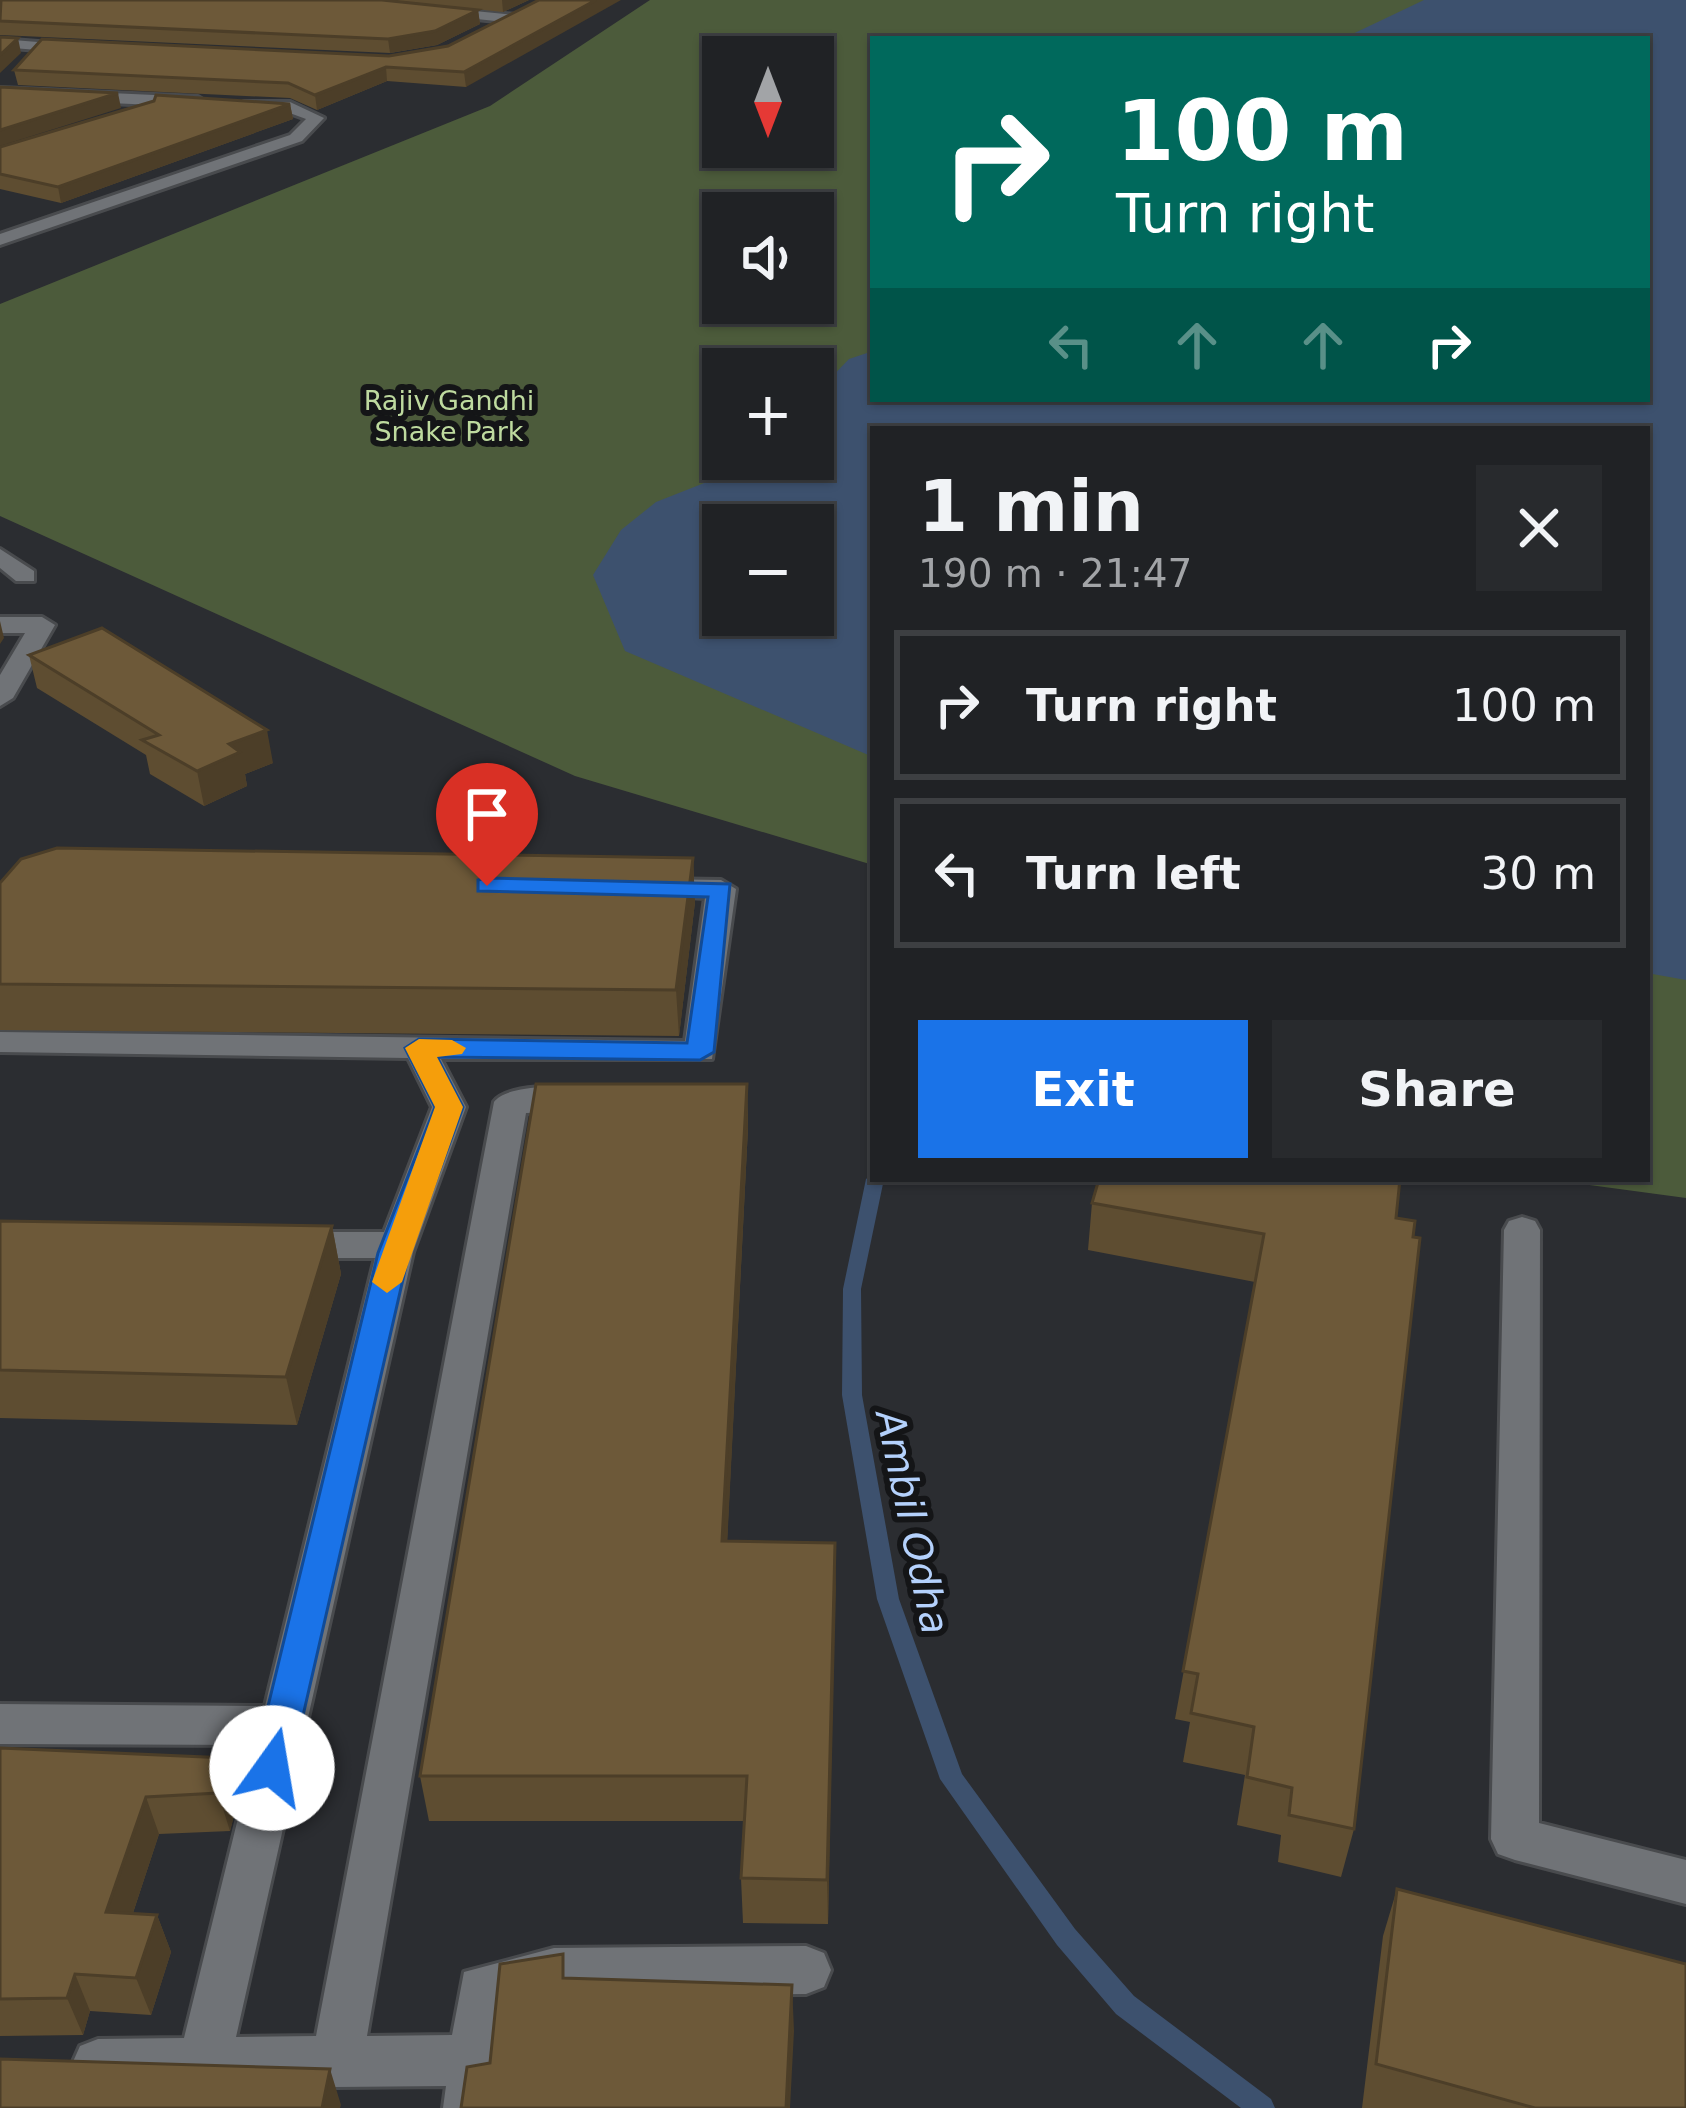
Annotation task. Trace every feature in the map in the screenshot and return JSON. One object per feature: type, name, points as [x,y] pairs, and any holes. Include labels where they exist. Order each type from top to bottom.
[{"type":"street","points":[[479,36],[533,9]]},
{"type":"street","points":[[421,10],[515,19]]},
{"type":"street","points":[[0,44],[106,50]]},
{"type":"street","points":[[20,64],[38,47]]},
{"type":"street","points":[[0,239],[296,138],[316,118],[290,107],[2,86]]},
{"type":"street","points":[[108,122],[173,101]]},
{"type":"street","points":[[0,556],[25,576]]},
{"type":"street","points":[[0,625],[42,625],[0,698]]},
{"type":"street","points":[[0,1042],[700,1052],[721,890],[627,888]]},
{"type":"street","points":[[394,1253],[449,1107],[419,1048]]},
{"type":"street","points":[[338,2062],[511,1102],[626,1101]]},
{"type":"street","points":[[1522,1230],[1515,1839],[1686,1882]]},
{"type":"street","points":[[204,2063],[396,1245],[256,1245]]},
{"type":"street","points":[[0,1724],[282,1726]]},
{"type":"street","points":[[45,2064],[338,2062],[472,2084],[482,1989],[554,1972],[806,1970]]},
{"type":"green space","name":"Rajiv Gandhi Snake Park","points":[[650,0],[1686,0],[1686,1198],[1567,1182],[1650,1182],[1650,426],[870,426],[870,864],[575,776],[0,516],[0,304],[490,106]]},
{"type":"water","points":[[1424,0],[1686,0],[1686,980],[1650,974],[1650,426],[870,426],[870,756],[625,651],[593,575],[621,530],[656,502],[712,480],[834,480],[834,374],[849,359],[870,352],[870,402],[1650,402],[1650,36],[1348,36]]},
{"type":"building","points":[[1,0],[382,0],[478,10],[435,31],[388,39],[0,21]]},
{"type":"building","points":[[539,0],[596,0],[464,72],[386,67],[315,95],[288,83],[14,70],[42,39],[389,56],[448,46]]},
{"type":"building","points":[[0,37],[18,38],[0,55]]},
{"type":"building","points":[[0,87],[118,93],[0,130]]},
{"type":"building","points":[[156,95],[290,104],[58,187],[0,174],[0,147],[154,101]]},
{"type":"building","points":[[102,628],[267,730],[229,744],[240,752],[197,771],[142,740],[159,735],[29,655]]},
{"type":"building","points":[[57,848],[693,858],[676,990],[0,984],[0,883],[21,859]]},
{"type":"building","points":[[536,1084],[747,1084],[722,1541],[835,1543],[827,1880],[741,1878],[747,1776],[420,1776]]},
{"type":"building","points":[[1098,1182],[1400,1182],[1396,1218],[1415,1221],[1413,1237],[1420,1238],[1354,1829],[1289,1815],[1292,1788],[1247,1777],[1254,1727],[1191,1713],[1198,1674],[1183,1671],[1264,1234],[1092,1203]]},
{"type":"building","points":[[0,1221],[332,1226],[286,1377],[0,1370]]},
{"type":"building","points":[[0,1748],[227,1758],[218,1793],[146,1797],[106,1912],[157,1915],[136,1978],[75,1974],[67,1998],[0,1999]]},
{"type":"building","points":[[1397,1889],[1686,1964],[1686,2108],[1535,2108],[1376,2064]]},
{"type":"building","points":[[563,1954],[563,1978],[792,1985],[786,2108],[461,2108],[467,2067],[490,2063],[500,1964]]},
{"type":"building","points":[[0,2059],[330,2069],[322,2108],[0,2108]]},
{"type":"waterway","name":"Ambil Odha","points":[[874,1182],[852,1289],[852,1395],[888,1599],[952,1779],[1066,1937],[1125,2005],[1262,2108]]},
{"type":"slow traffic","points":[[387,1282],[449,1107],[432,1065],[419,1048],[452,1048]]},
{"type":"route","points":[[272,1768],[394,1253],[449,1107],[432,1065],[419,1048],[700,1052],[721,890],[487,886]]}]
